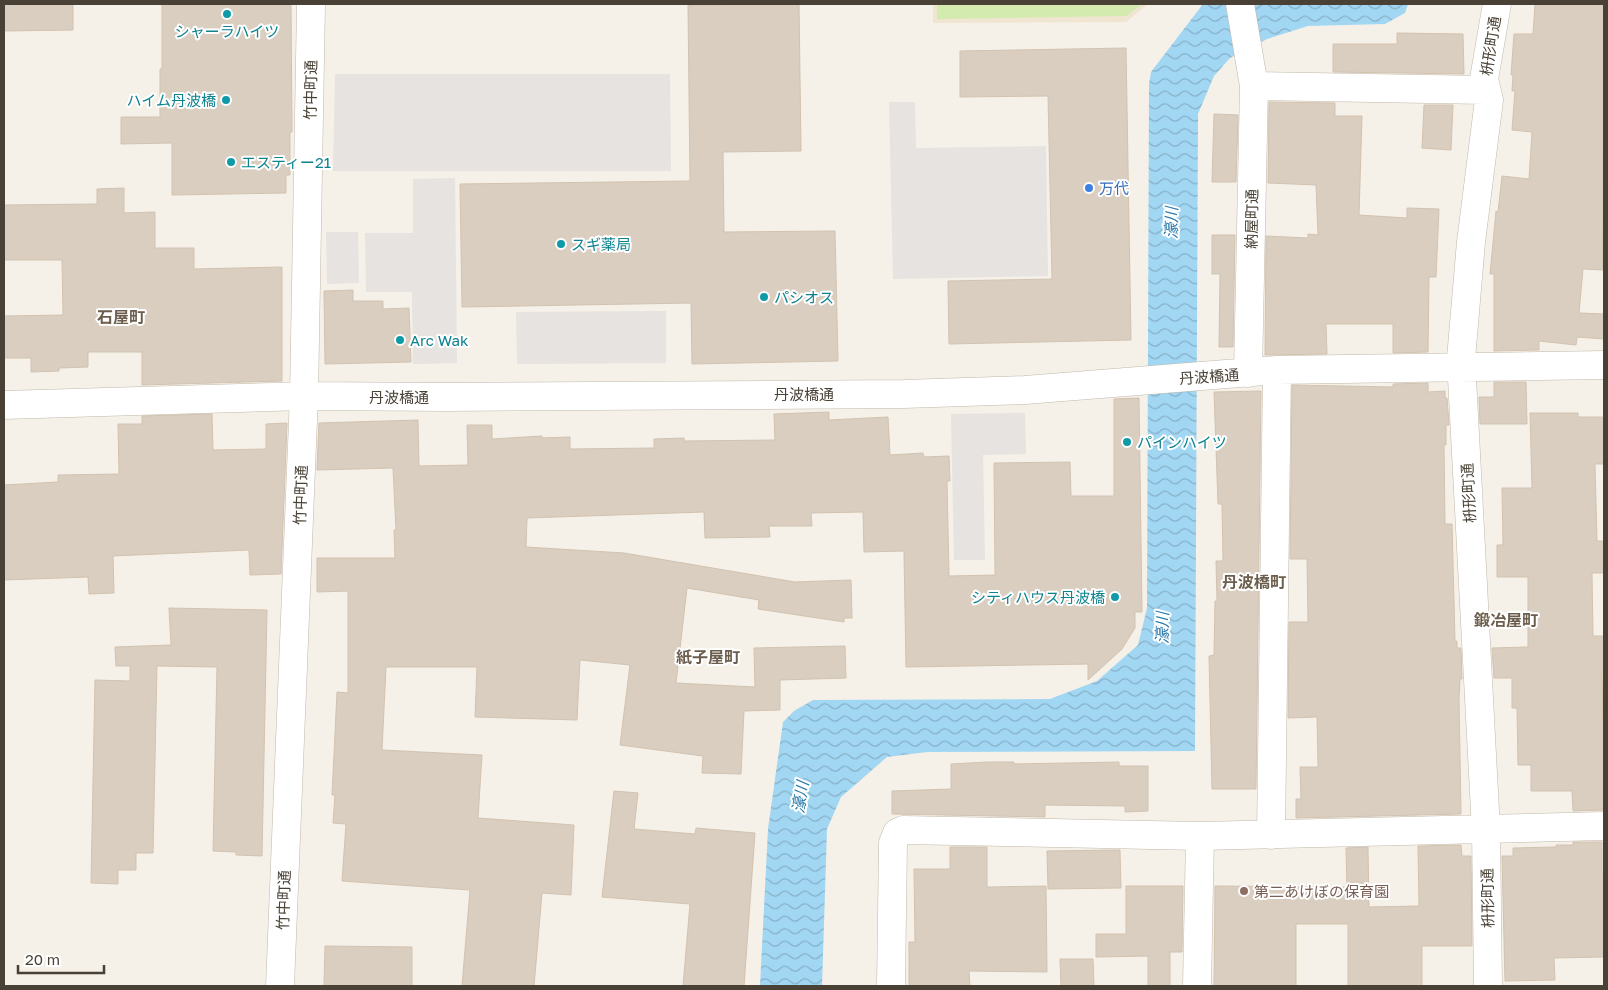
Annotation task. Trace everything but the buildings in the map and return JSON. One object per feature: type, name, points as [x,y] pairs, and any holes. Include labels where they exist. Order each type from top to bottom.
[{"type":"street","name":"竹中町通","points":[[280,986],[304,396],[311,4]]},
{"type":"street","name":"納屋町通","points":[[1240,4],[1253,75],[1248,373]]},
{"type":"street","name":"枡形町通","points":[[1488,986],[1486,830],[1461,366],[1470,242],[1489,100],[1484,79],[1497,4]]},
{"type":"street","points":[[1253,75],[1486,90]]},
{"type":"street","name":"丹波橋通","points":[[4,405],[304,396],[904,394],[1025,390],[1277,370],[1461,366],[1604,366]]},
{"type":"street","points":[[1271,835],[1277,370]]},
{"type":"street","points":[[891,986],[893,843],[897,833],[903,830],[1200,836],[1604,826]]},
{"type":"street","points":[[1197,986],[1200,836]]},
{"type":"shaded area","points":[[933,4],[1148,4],[1126,22],[933,23]]},
{"type":"shaded area","points":[[335,74],[670,74],[671,171],[333,171]]},
{"type":"shaded area","points":[[889,102],[915,102],[916,148],[1046,146],[1048,276],[893,279]]},
{"type":"shaded area","points":[[455,178],[457,363],[413,364],[412,292],[366,292],[365,233],[413,233],[413,179]]},
{"type":"shaded area","points":[[326,232],[358,232],[359,283],[327,284]]},
{"type":"shaded area","points":[[666,311],[666,363],[517,364],[516,312]]},
{"type":"shaded area","points":[[1025,413],[1026,454],[983,455],[985,560],[954,560],[951,414]]},
{"type":"green space","points":[[937,4],[1142,4],[1126,16],[937,19]]},
{"type":"water","name":"濠川","points":[[1203,4],[1408,4],[1405,13],[1385,24],[1308,26],[1267,39],[1230,58],[1214,76],[1198,114],[1195,751],[927,752],[887,757],[841,797],[827,829],[822,986],[760,986],[768,829],[783,722],[794,711],[813,700],[1050,699],[1097,681],[1138,645],[1147,608],[1149,84],[1151,72]]},
{"type":"place","name":"シャーラハイツ","points":[[227,14]]},
{"type":"place","name":"ハイム丹波橋","points":[[226,100]]},
{"type":"place","name":"エスティー21","points":[[231,162]]},
{"type":"place","name":"万代","points":[[1089,188]]},
{"type":"place","name":"スギ薬局","points":[[561,244]]},
{"type":"place","name":"パシオス","points":[[764,297]]},
{"type":"place","name":"Arc Wak","points":[[400,340]]},
{"type":"place","name":"パインハイツ","points":[[1127,442]]},
{"type":"place","name":"シティハウス丹波橋","points":[[1115,597]]},
{"type":"place","name":"第二あけぼの保育園","points":[[1244,891]]},
{"type":"district","name":"石屋町","points":[[121,317]]},
{"type":"district","name":"丹波橋町","points":[[1254,582]]},
{"type":"district","name":"鍛冶屋町","points":[[1506,620]]},
{"type":"district","name":"紙子屋町","points":[[708,657]]}]
